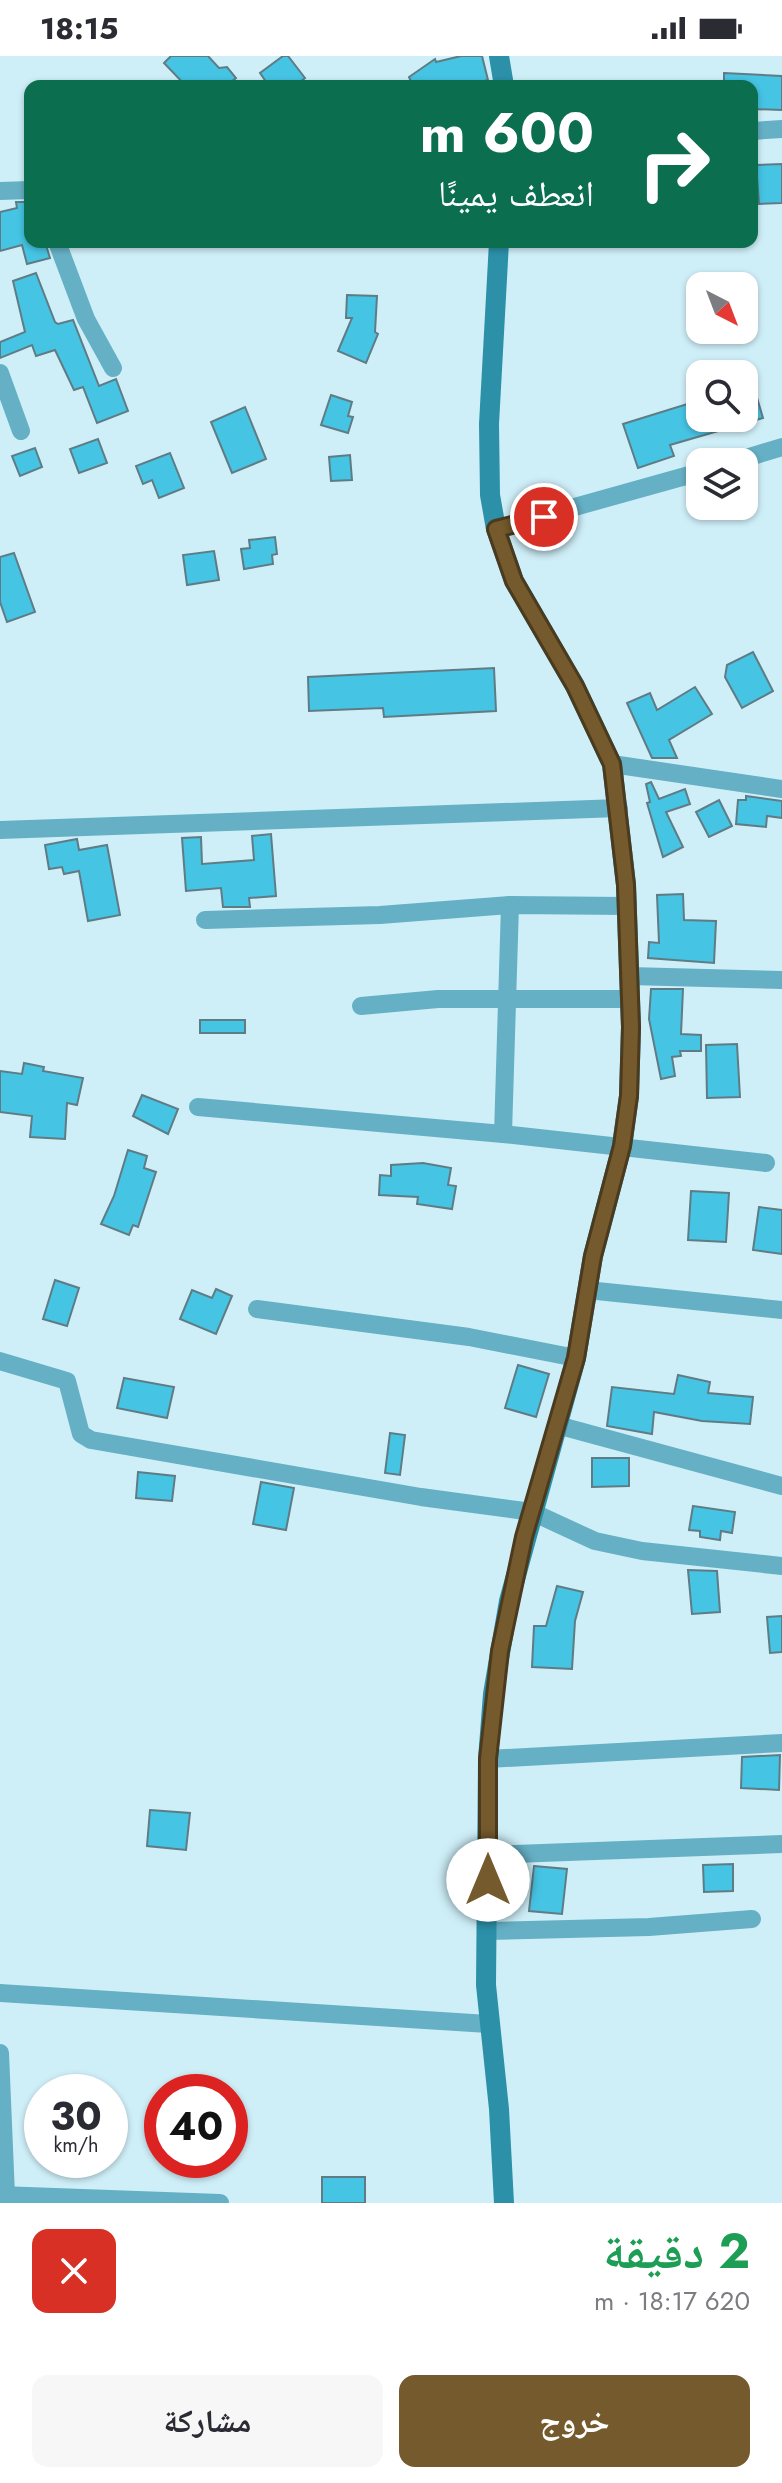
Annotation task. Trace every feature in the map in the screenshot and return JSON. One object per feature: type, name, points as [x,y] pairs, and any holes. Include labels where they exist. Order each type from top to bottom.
[{"type":"street","points":[[499,56],[503,80]]},
{"type":"street","points":[[758,131],[782,129]]},
{"type":"street","points":[[0,191],[24,190]]},
{"type":"street","points":[[59,248],[86,319],[113,368]]},
{"type":"street","points":[[499,248],[489,424],[490,495],[496,529],[514,581],[575,686],[612,764],[627,906],[630,999],[630,1072],[622,1146],[587,1290],[576,1358],[532,1512],[500,1651],[488,1759],[488,2024],[499,2109],[504,2203]]},
{"type":"street","points":[[0,373],[21,431]]},
{"type":"street","points":[[758,454],[782,447]]},
{"type":"street","points":[[496,529],[686,476]]},
{"type":"street","points":[[612,764],[782,789]]},
{"type":"street","points":[[0,830],[619,808]]},
{"type":"street","points":[[205,920],[380,915],[510,905],[627,906]]},
{"type":"street","points":[[503,1134],[510,905]]},
{"type":"street","points":[[629,976],[782,980]]},
{"type":"street","points":[[361,1006],[438,999],[630,999]]},
{"type":"street","points":[[198,1107],[503,1134],[766,1163]]},
{"type":"street","points":[[587,1290],[782,1310]]},
{"type":"street","points":[[257,1309],[469,1337],[576,1358]]},
{"type":"street","points":[[0,1361],[67,1381],[81,1434],[91,1440],[421,1497],[532,1512],[595,1541],[642,1551],[782,1566]]},
{"type":"street","points":[[557,1425],[782,1486]]},
{"type":"street","points":[[488,1759],[782,1743]]},
{"type":"street","points":[[488,1855],[782,1844]]},
{"type":"street","points":[[487,1931],[649,1927],[752,1919]]},
{"type":"street","points":[[0,1993],[488,2024]]},
{"type":"street","points":[[0,2053],[3,2195],[220,2203]]},
{"type":"building","points":[[171,56],[208,56],[219,68],[227,67],[236,78],[180,80],[164,63]]},
{"type":"building","points":[[283,56],[288,56],[305,78],[265,80],[260,73]]},
{"type":"building","points":[[461,56],[482,56],[488,80],[410,80],[409,77],[435,59],[436,62]]},
{"type":"building","points":[[724,73],[782,76],[782,110],[758,109],[758,80],[724,80]]},
{"type":"building","points":[[782,164],[782,203],[759,204],[758,165]]},
{"type":"building","points":[[16,202],[24,202],[24,248],[47,248],[50,258],[27,264],[22,245],[0,251],[0,212],[17,208]]},
{"type":"building","points":[[36,273],[55,322],[73,320],[99,386],[116,379],[128,411],[97,423],[83,387],[74,390],[55,350],[36,356],[32,345],[0,358],[0,342],[25,332],[13,281]]},
{"type":"building","points":[[347,295],[377,296],[375,332],[378,334],[366,363],[338,351],[352,318],[346,318]]},
{"type":"building","points":[[331,395],[352,402],[348,416],[353,417],[348,433],[321,425]]},
{"type":"building","points":[[758,401],[763,418],[758,419]]},
{"type":"building","points":[[686,404],[686,432],[715,432],[670,445],[674,456],[638,468],[623,424]]},
{"type":"building","points":[[245,407],[266,459],[232,473],[211,422]]},
{"type":"building","points":[[98,439],[107,463],[79,473],[70,449]]},
{"type":"building","points":[[35,448],[42,467],[20,476],[12,456]]},
{"type":"building","points":[[170,453],[184,488],[159,498],[152,480],[143,484],[136,466]]},
{"type":"building","points":[[350,455],[352,480],[331,481],[329,457]]},
{"type":"building","points":[[275,537],[277,554],[272,555],[273,564],[244,569],[241,549],[250,548],[249,540]]},
{"type":"building","points":[[214,551],[219,580],[187,585],[183,555]]},
{"type":"building","points":[[14,553],[35,612],[7,622],[0,602],[0,557]]},
{"type":"building","points":[[753,652],[773,691],[742,708],[725,677],[727,665]]},
{"type":"building","points":[[494,668],[496,711],[384,717],[383,708],[309,711],[308,677]]},
{"type":"building","points":[[695,687],[712,714],[669,740],[677,758],[652,758],[627,703],[650,693],[657,710]]},
{"type":"building","points":[[651,782],[659,799],[685,789],[690,804],[666,812],[683,847],[663,857],[647,803],[650,802],[646,784]]},
{"type":"building","points":[[746,796],[782,801],[782,818],[767,816],[766,827],[736,824],[738,800],[746,800]]},
{"type":"building","points":[[719,800],[732,826],[709,837],[696,812]]},
{"type":"building","points":[[271,834],[276,896],[249,898],[250,907],[223,907],[221,888],[186,891],[182,838],[201,837],[202,864],[254,860],[252,836]]},
{"type":"building","points":[[77,839],[79,850],[107,845],[120,915],[88,921],[79,871],[64,874],[62,867],[49,869],[45,845]]},
{"type":"building","points":[[683,894],[684,920],[716,921],[714,963],[648,958],[649,942],[659,943],[657,895]]},
{"type":"building","points":[[651,989],[683,989],[681,1034],[701,1035],[701,1051],[680,1051],[681,1056],[672,1057],[675,1076],[661,1079],[649,1019]]},
{"type":"building","points":[[200,1020],[245,1020],[245,1033],[200,1033]]},
{"type":"building","points":[[737,1044],[740,1097],[707,1098],[706,1045]]},
{"type":"building","points":[[24,1063],[44,1067],[43,1071],[83,1078],[77,1105],[67,1103],[65,1139],[30,1137],[32,1116],[0,1112],[0,1071],[22,1074]]},
{"type":"building","points":[[142,1095],[178,1109],[168,1134],[133,1116]]},
{"type":"building","points":[[128,1150],[147,1156],[144,1168],[156,1172],[138,1227],[133,1225],[129,1235],[101,1224],[114,1196]]},
{"type":"building","points":[[423,1163],[451,1168],[448,1185],[456,1186],[452,1209],[417,1204],[418,1197],[379,1195],[380,1175],[391,1176],[391,1165]]},
{"type":"building","points":[[691,1191],[729,1193],[726,1242],[688,1240]]},
{"type":"building","points":[[759,1207],[782,1210],[782,1254],[753,1250]]},
{"type":"building","points":[[55,1280],[79,1288],[67,1326],[43,1319]]},
{"type":"building","points":[[216,1289],[232,1296],[216,1334],[180,1319],[192,1290],[212,1298]]},
{"type":"building","points":[[518,1365],[549,1374],[536,1417],[505,1408]]},
{"type":"building","points":[[678,1375],[710,1382],[708,1393],[753,1397],[750,1424],[702,1421],[654,1412],[652,1434],[607,1426],[612,1387],[674,1394]]},
{"type":"building","points":[[124,1378],[174,1387],[167,1418],[117,1408]]},
{"type":"building","points":[[390,1433],[405,1435],[400,1475],[385,1473]]},
{"type":"building","points":[[592,1458],[629,1458],[629,1486],[592,1487]]},
{"type":"building","points":[[138,1472],[175,1476],[172,1501],[136,1498]]},
{"type":"building","points":[[261,1482],[294,1488],[286,1530],[253,1524]]},
{"type":"building","points":[[693,1506],[735,1512],[732,1533],[721,1531],[720,1540],[700,1537],[700,1531],[689,1530]]},
{"type":"building","points":[[688,1570],[717,1571],[720,1612],[692,1614]]},
{"type":"building","points":[[557,1586],[583,1592],[575,1621],[572,1669],[532,1667],[534,1626],[546,1626]]},
{"type":"building","points":[[782,1616],[782,1652],[770,1653],[767,1617]]},
{"type":"building","points":[[780,1755],[779,1790],[741,1788],[742,1757]]},
{"type":"building","points":[[150,1810],[190,1813],[186,1850],[147,1846]]},
{"type":"building","points":[[733,1864],[733,1891],[704,1892],[703,1865]]},
{"type":"building","points":[[534,1866],[567,1869],[562,1914],[529,1911]]},
{"type":"building","points":[[322,2177],[365,2177],[365,2203],[322,2203]]},
{"type":"route","points":[[488,1880],[488,1759],[500,1651],[524,1537],[580,1341],[593,1256],[626,1125],[630,1072],[626,885],[612,764],[575,686],[514,581],[496,529],[544,517]]}]
